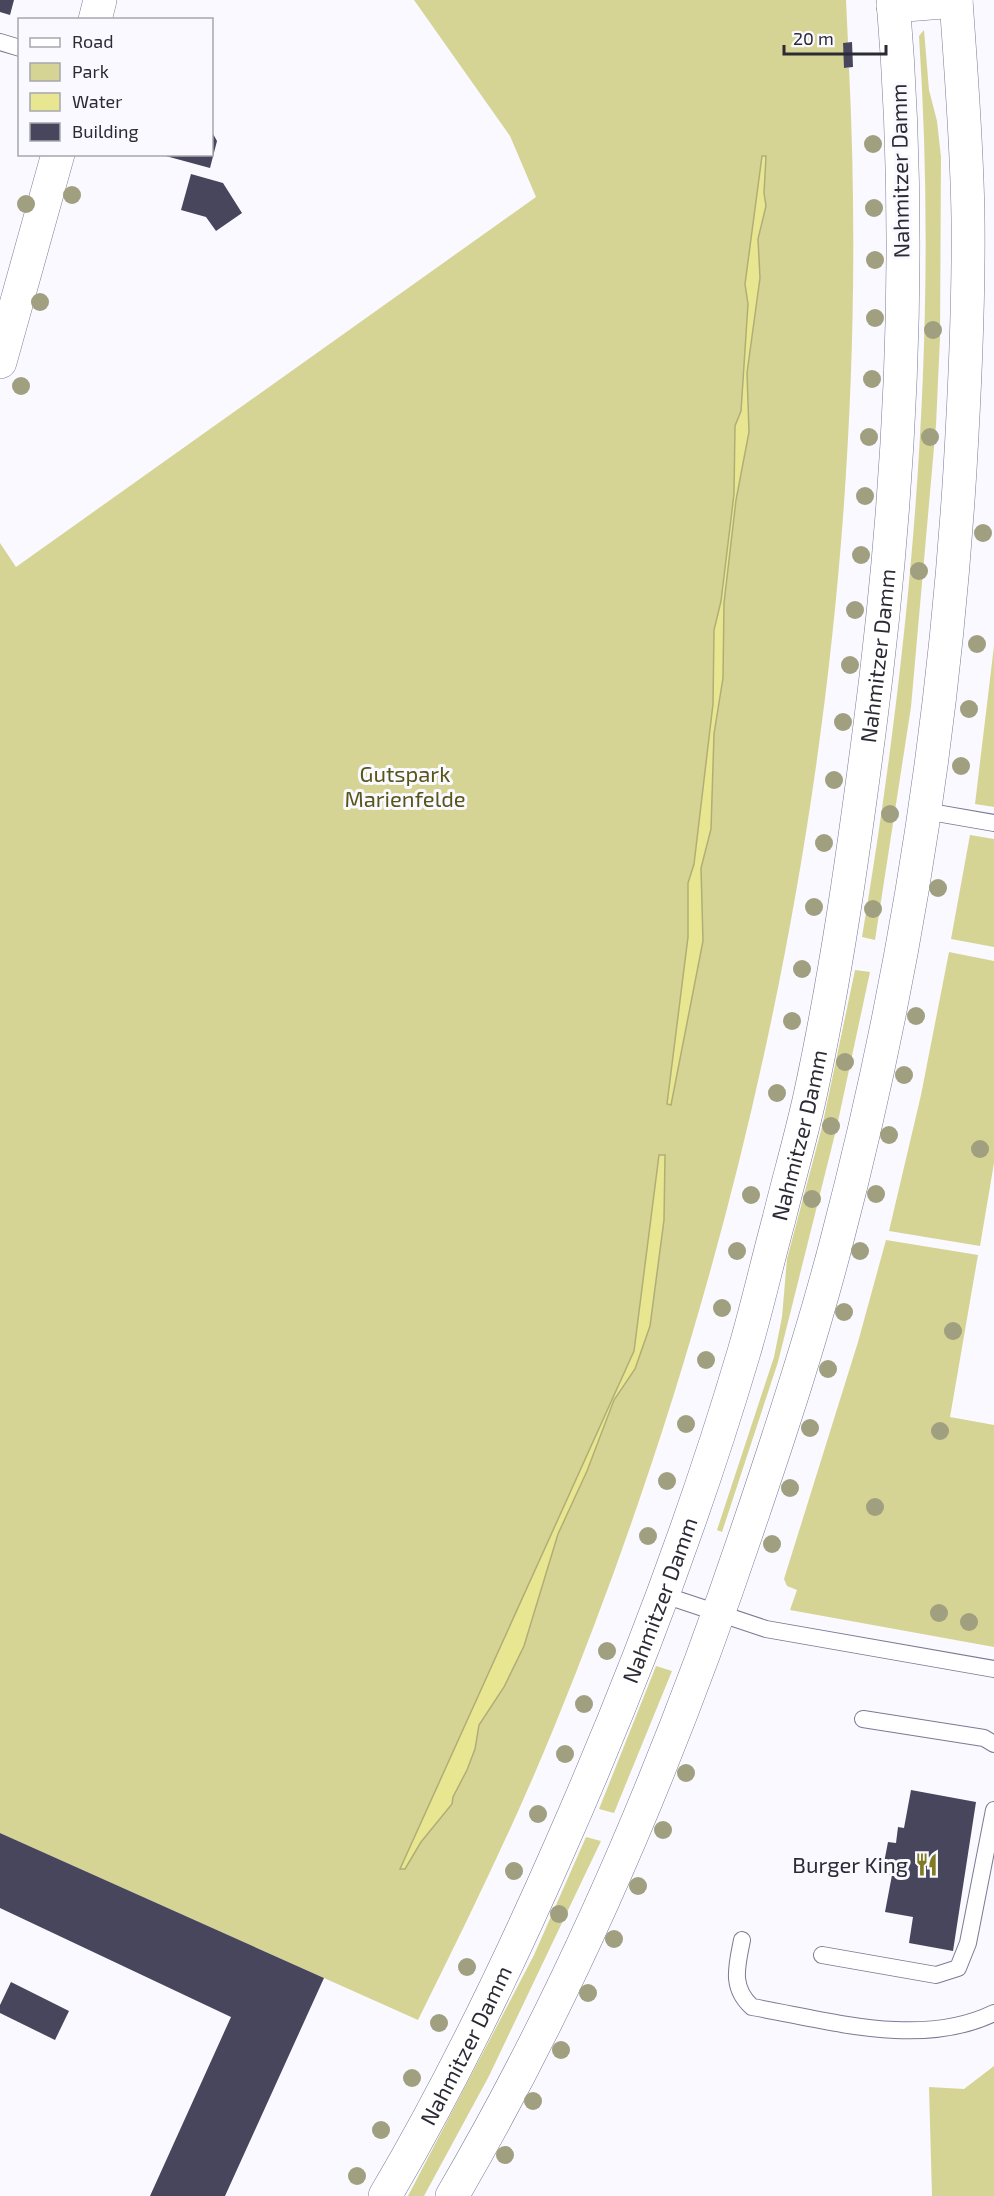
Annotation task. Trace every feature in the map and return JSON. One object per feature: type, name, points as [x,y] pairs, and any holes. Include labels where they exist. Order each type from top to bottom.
[{"type":"main road","points":[[96,18],[100,0]]},
{"type":"main road","points":[[452,2196],[494,2124],[572,1970],[649,1796],[719,1613],[795,1388],[838,1237],[884,1039],[925,812],[953,578],[964,404],[968,221],[956,0],[893,3]]},
{"type":"main road","name":"Nahmitzer Damm","points":[[385,2196],[446,2086],[524,1929],[590,1780],[664,1595],[745,1349],[809,1100],[849,886],[884,615],[899,419],[904,224],[893,3]]},
{"type":"main road","points":[[0,362],[56,156]]},
{"type":"lane","points":[[0,42],[18,47]]},
{"type":"lane","points":[[925,812],[994,823]]},
{"type":"lane","points":[[664,1595],[766,1629],[994,1669]]},
{"type":"lane","points":[[863,1719],[984,1737],[994,1744]]},
{"type":"lane","points":[[822,1955],[936,1975],[958,1968],[969,1943],[994,1810]]},
{"type":"lane","points":[[742,1940],[736,1976],[741,1997],[752,2007],[892,2030],[963,2023],[994,2013]]},
{"type":"green space","name":"Gutspark Marienfelde","points":[[414,0],[846,0],[848,43],[843,43],[845,68],[849,68],[853,280],[845,492],[824,703],[792,913],[749,1120],[695,1325],[630,1527],[539,1763],[489,1874],[418,2020],[0,1833],[0,543],[16,567],[536,197],[510,136]]},
{"type":"green space","points":[[924,30],[929,90],[937,121],[941,157],[940,338],[936,425],[911,707],[875,940],[862,937],[895,713],[917,488],[926,262],[919,36]]},
{"type":"green space","points":[[994,646],[994,807],[975,804]]},
{"type":"green space","points":[[970,835],[994,839],[994,947],[951,939]]},
{"type":"green space","points":[[949,952],[994,961],[994,1163],[980,1246],[889,1231],[921,1095]]},
{"type":"green space","points":[[855,970],[870,972],[837,1126],[778,1362],[722,1532],[717,1530],[774,1357],[782,1317],[787,1259],[822,1127]]},
{"type":"green space","points":[[886,1240],[978,1255],[950,1417],[994,1425],[994,1647],[790,1610],[797,1590],[787,1586],[784,1579],[858,1342]]},
{"type":"green space","points":[[656,1666],[672,1671],[614,1813],[599,1809]]},
{"type":"green space","points":[[586,1837],[601,1841],[489,2076],[424,2196],[408,2196],[534,1955]]},
{"type":"green space","points":[[994,2066],[994,2196],[932,2196],[929,2087],[964,2089]]},
{"type":"water","points":[[762,156],[766,156],[764,193],[766,206],[758,239],[760,278],[747,373],[749,432],[736,500],[724,603],[723,678],[714,734],[711,829],[701,868],[703,941],[671,1105],[667,1104],[688,937],[688,883],[694,864],[713,704],[714,630],[721,601],[734,494],[735,426],[741,411],[748,304],[745,284]]},
{"type":"water","points":[[659,1155],[665,1155],[664,1220],[650,1326],[635,1369],[614,1400],[587,1471],[558,1534],[524,1646],[504,1687],[479,1725],[475,1749],[452,1804],[421,1842],[405,1869],[400,1869],[634,1351]]},
{"type":"building","points":[[0,0],[14,0],[10,15],[0,12]]},
{"type":"building","points":[[852,42],[853,67],[844,68],[843,43]]},
{"type":"building","points":[[213,134],[217,141],[210,168],[166,156],[213,156]]},
{"type":"building","points":[[191,174],[223,183],[242,213],[216,231],[206,217],[181,210]]},
{"type":"building","name":"Burger King","points":[[911,1790],[976,1802],[953,1951],[909,1943],[913,1917],[885,1912],[892,1875],[882,1873],[888,1842],[896,1843],[898,1827],[904,1828]]},
{"type":"building","points":[[0,1833],[324,1978],[225,2196],[150,2196],[231,2017],[0,1908]]},
{"type":"building","points":[[11,1982],[69,2011],[55,2040],[0,2013],[0,2005]]},
{"type":"place","name":"Burger King","points":[[926,1865]]}]
